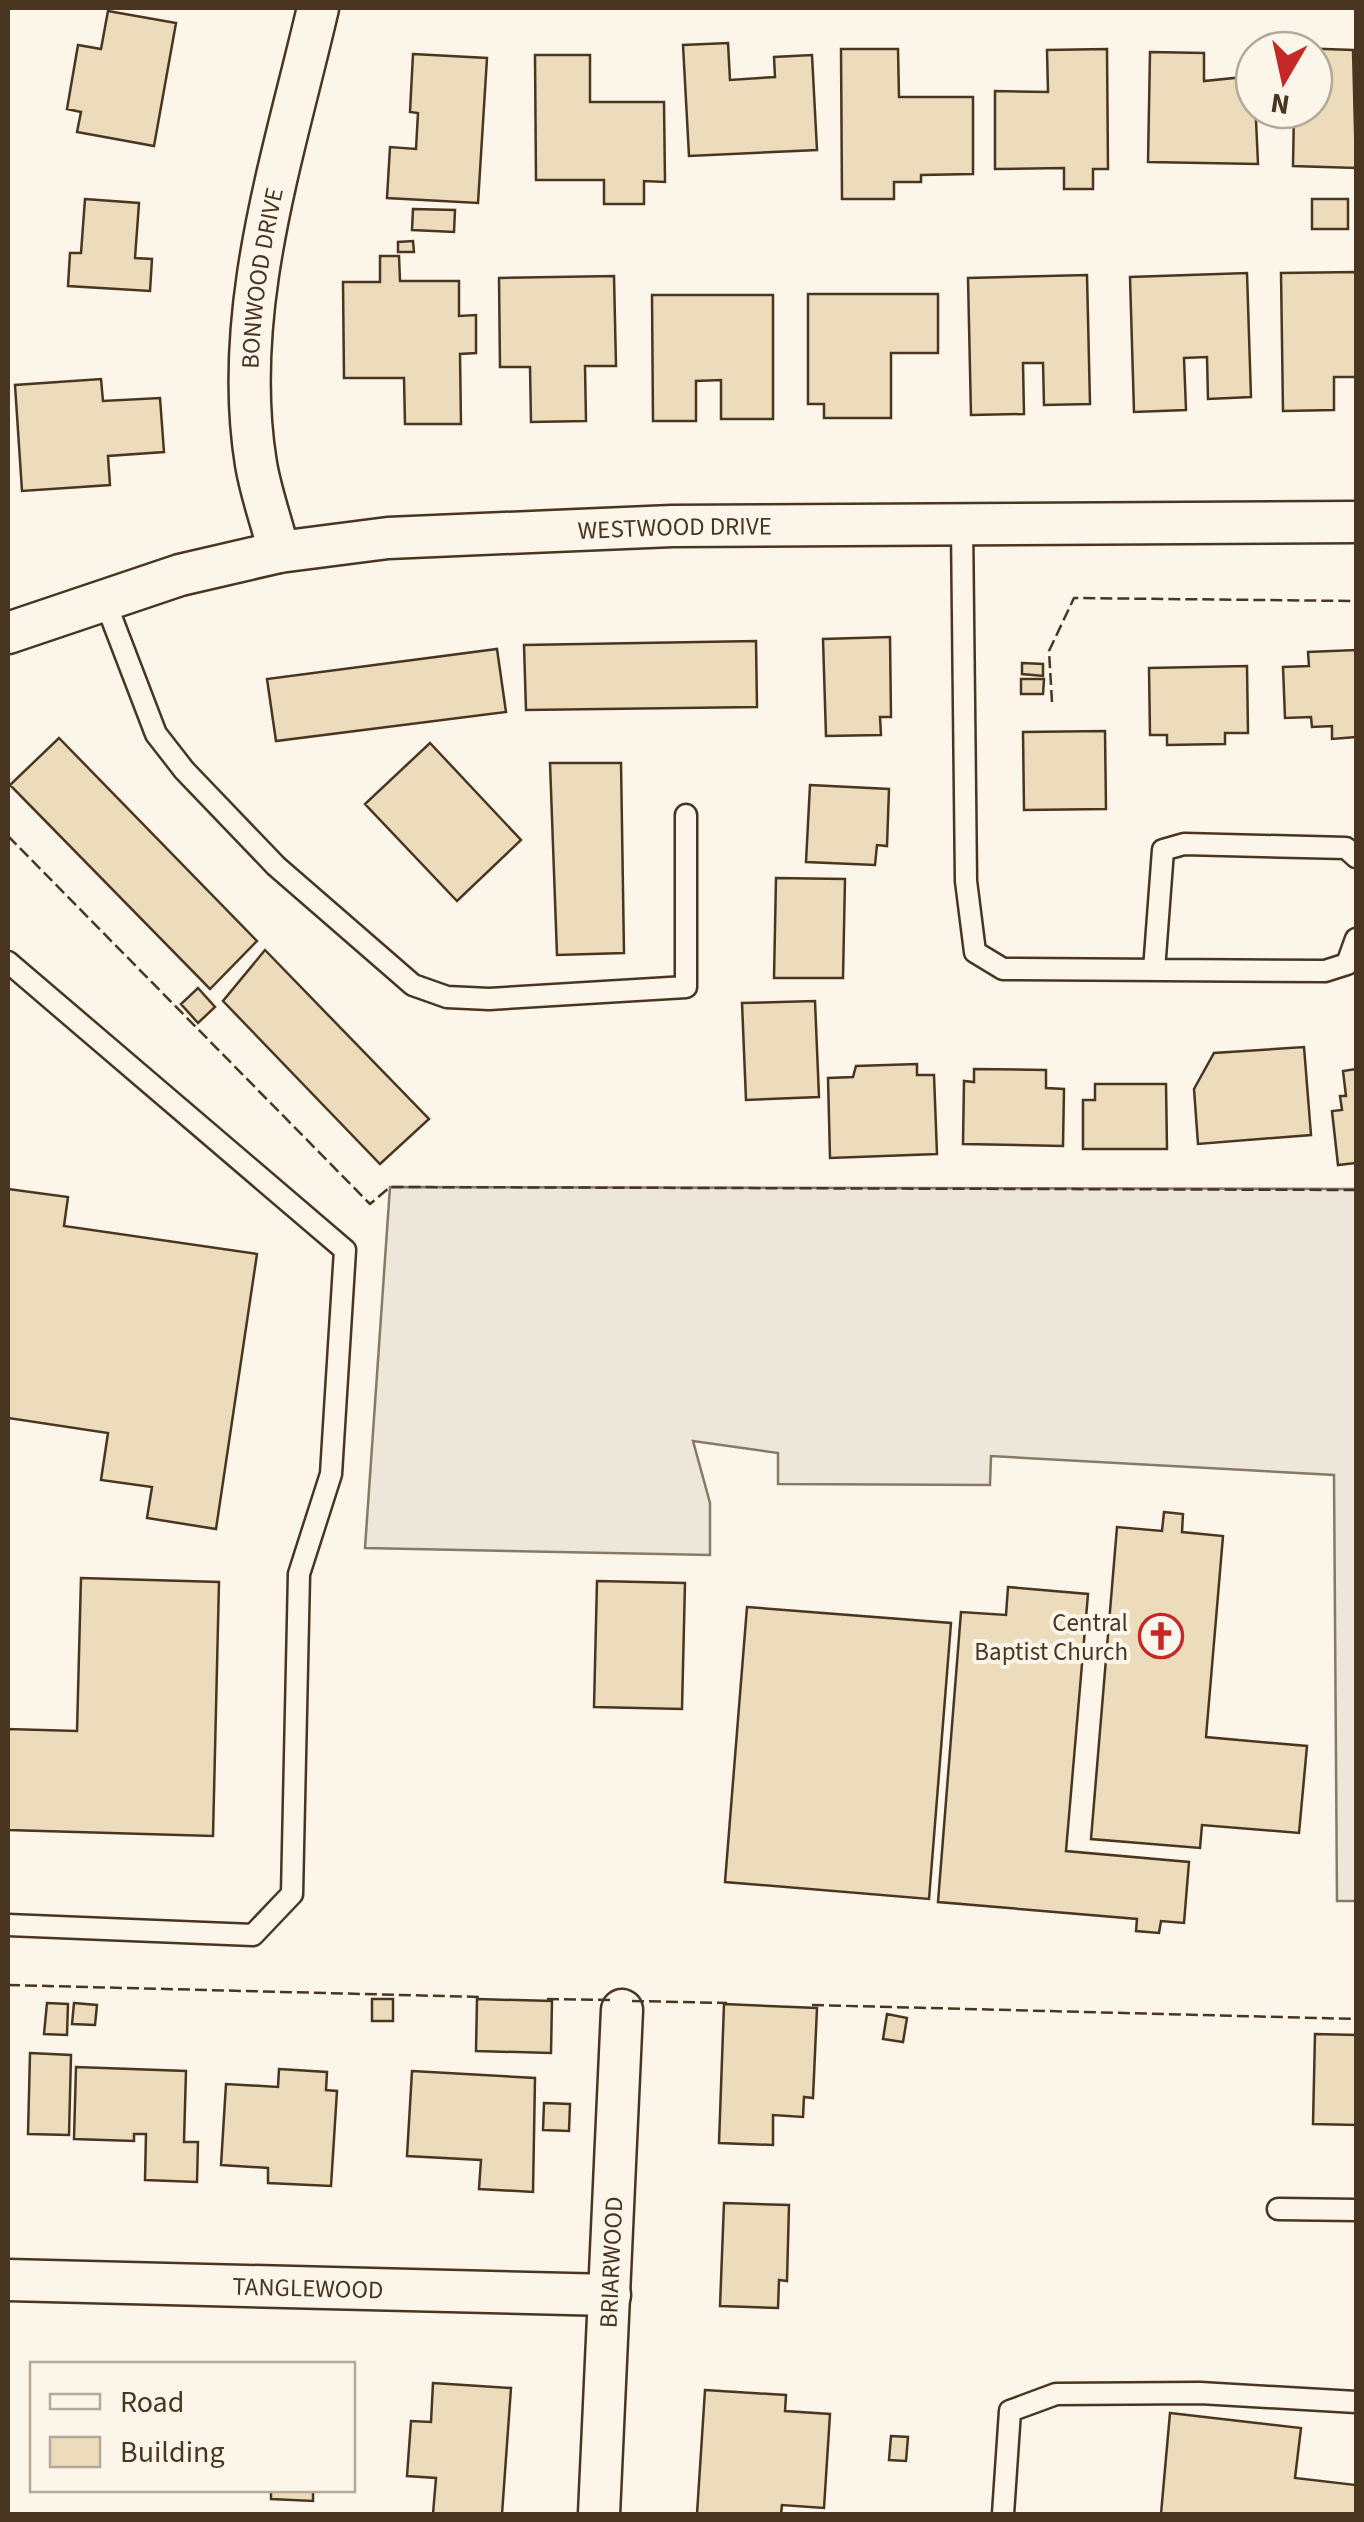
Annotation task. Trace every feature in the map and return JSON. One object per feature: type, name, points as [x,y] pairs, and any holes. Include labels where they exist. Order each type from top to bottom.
[{"type":"street","name":"BONWOOD DRIVE","points":[[279,552],[256,464],[250,390],[253,316],[264,242],[318,8]]},
{"type":"street","name":"WESTWOOD DRIVE","points":[[8,633],[180,575],[279,552],[388,538],[672,526],[1356,522]]},
{"type":"street","name":"BRIARWOOD","points":[[599,2514],[622,2010]]},
{"type":"street","name":"TANGLEWOOD","points":[[8,2280],[610,2295]]},
{"type":"lane","points":[[962,524],[966,881],[975,952],[1002,969],[1324,971],[1347,964],[1356,939]]},
{"type":"lane","points":[[105,600],[156,734],[184,770],[276,866],[413,985],[447,996],[489,999],[686,987],[686,815]]},
{"type":"lane","points":[[1154,970],[1163,850],[1184,844],[1346,848],[1356,857]]},
{"type":"lane","points":[[8,962],[346,1250],[331,1474],[299,1574],[292,1894],[253,1935],[8,1925]]},
{"type":"lane","points":[[1278,2209],[1356,2210]]},
{"type":"lane","points":[[1003,2514],[1010,2411],[1056,2394],[1200,2393],[1356,2402]]},
{"type":"shaded area","points":[[390,1187],[1356,1189],[1356,1901],[1337,1901],[1334,1475],[991,1456],[990,1485],[778,1484],[778,1453],[693,1441],[710,1503],[710,1555],[365,1548]]},
{"type":"building","points":[[108,11],[176,23],[154,146],[77,132],[81,112],[67,109],[78,45],[101,49]]},
{"type":"building","points":[[728,43],[730,80],[775,77],[774,57],[812,55],[817,150],[689,156],[683,45]]},
{"type":"building","points":[[841,49],[898,49],[899,97],[973,97],[973,174],[921,175],[921,182],[894,182],[894,199],[842,199]]},
{"type":"building","points":[[1107,49],[1108,169],[1093,169],[1093,189],[1064,189],[1064,168],[995,169],[995,91],[1048,92],[1047,50]]},
{"type":"building","points":[[1334,49],[1353,50],[1356,168],[1293,166],[1294,130],[1334,130]]},
{"type":"building","points":[[1150,52],[1204,53],[1204,81],[1234,78],[1234,130],[1256,130],[1258,164],[1148,162]]},
{"type":"building","points":[[413,54],[487,58],[478,203],[387,198],[390,147],[416,149],[418,113],[410,112]]},
{"type":"building","points":[[535,55],[590,55],[590,102],[664,102],[665,182],[644,181],[644,204],[604,204],[604,180],[536,180]]},
{"type":"building","points":[[85,199],[139,203],[135,258],[152,259],[150,291],[68,286],[70,253],[81,253]]},
{"type":"building","points":[[1312,199],[1348,199],[1348,229],[1312,229]]},
{"type":"building","points":[[413,209],[455,210],[454,232],[412,230]]},
{"type":"building","points":[[413,241],[414,252],[398,252],[398,242]]},
{"type":"building","points":[[380,256],[399,256],[400,281],[459,281],[459,316],[476,315],[476,353],[460,354],[461,424],[405,424],[404,378],[344,378],[343,282],[380,282]]},
{"type":"building","points":[[1356,272],[1356,377],[1334,377],[1334,410],[1283,411],[1281,273]]},
{"type":"building","points":[[1247,273],[1251,397],[1208,399],[1207,357],[1184,358],[1186,410],[1134,412],[1130,277]]},
{"type":"building","points":[[1087,275],[1090,404],[1044,405],[1043,363],[1023,363],[1024,414],[971,415],[968,278]]},
{"type":"building","points":[[614,276],[616,366],[585,366],[586,421],[531,422],[530,367],[500,367],[499,278]]},
{"type":"building","points":[[808,294],[938,294],[938,353],[891,353],[891,418],[824,418],[824,404],[808,404]]},
{"type":"building","points":[[652,295],[773,295],[773,419],[721,419],[721,380],[696,381],[696,421],[653,421]]},
{"type":"building","points":[[101,379],[103,401],[160,398],[164,452],[108,456],[110,485],[22,491],[15,385]]},
{"type":"building","points":[[890,637],[891,717],[880,717],[881,735],[826,736],[823,639]]},
{"type":"building","points":[[756,641],[757,707],[526,710],[524,645]]},
{"type":"building","points":[[497,649],[506,712],[276,741],[267,679]]},
{"type":"building","points":[[1356,650],[1356,737],[1332,739],[1332,726],[1312,727],[1311,717],[1285,718],[1283,667],[1309,666],[1308,652]]},
{"type":"building","points":[[1022,663],[1043,664],[1043,676],[1022,674]]},
{"type":"building","points":[[1247,666],[1248,733],[1225,733],[1225,744],[1167,745],[1167,735],[1150,735],[1149,668]]},
{"type":"building","points":[[1021,679],[1044,679],[1043,694],[1021,694]]},
{"type":"building","points":[[1105,731],[1106,809],[1024,810],[1023,732]]},
{"type":"building","points":[[59,738],[257,941],[210,989],[10,785]]},
{"type":"building","points":[[430,743],[521,840],[457,901],[365,804]]},
{"type":"building","points":[[550,763],[621,763],[624,953],[557,955]]},
{"type":"building","points":[[810,785],[889,789],[887,846],[877,845],[875,865],[806,862]]},
{"type":"building","points":[[776,878],[845,879],[843,978],[774,978]]},
{"type":"building","points":[[265,950],[429,1119],[380,1164],[223,1001]]},
{"type":"building","points":[[198,988],[215,1007],[198,1023],[181,1004]]},
{"type":"building","points":[[815,1001],[819,1097],[746,1100],[742,1003]]},
{"type":"building","points":[[1304,1047],[1311,1135],[1198,1144],[1194,1089],[1214,1053]]},
{"type":"building","points":[[917,1064],[917,1075],[934,1075],[937,1154],[830,1158],[828,1078],[853,1077],[856,1066]]},
{"type":"building","points":[[974,1069],[1046,1070],[1046,1088],[1064,1089],[1063,1146],[963,1144],[964,1081],[974,1082]]},
{"type":"building","points":[[1356,1069],[1356,1163],[1338,1165],[1332,1111],[1342,1110],[1340,1096],[1346,1096],[1343,1071]]},
{"type":"building","points":[[1095,1084],[1166,1084],[1167,1149],[1083,1149],[1083,1100],[1095,1100]]},
{"type":"building","points":[[8,1189],[68,1197],[64,1226],[257,1254],[216,1529],[147,1518],[152,1487],[101,1480],[108,1433],[8,1418]]},
{"type":"building","name":"Central Baptist Church","points":[[1164,1512],[1183,1514],[1182,1532],[1223,1536],[1206,1737],[1307,1746],[1299,1833],[1202,1825],[1200,1848],[1091,1839],[1117,1527],[1162,1531]]},
{"type":"building","points":[[81,1578],[219,1582],[213,1836],[8,1830],[8,1729],[77,1731]]},
{"type":"building","points":[[597,1581],[685,1583],[682,1709],[594,1707]]},
{"type":"building","points":[[1008,1587],[1088,1594],[1066,1851],[1189,1862],[1184,1923],[1161,1921],[1159,1933],[1136,1931],[1137,1919],[938,1902],[961,1612],[1006,1615]]},
{"type":"building","points":[[747,1607],[951,1623],[929,1899],[725,1882]]},
{"type":"building","points":[[372,1999],[393,1999],[393,2021],[372,2021]]},
{"type":"building","points":[[477,1999],[552,2001],[551,2053],[476,2051]]},
{"type":"building","points":[[47,2003],[68,2004],[67,2035],[44,2034]]},
{"type":"building","points":[[74,2003],[97,2005],[95,2025],[72,2024]]},
{"type":"building","points":[[724,2004],[817,2008],[813,2098],[804,2097],[803,2117],[773,2115],[773,2145],[719,2143]]},
{"type":"building","points":[[887,2014],[907,2018],[903,2042],[883,2039]]},
{"type":"building","points":[[1315,2034],[1356,2035],[1356,2125],[1313,2124]]},
{"type":"building","points":[[30,2053],[71,2055],[69,2135],[28,2134]]},
{"type":"building","points":[[76,2067],[186,2071],[184,2142],[198,2142],[197,2182],[145,2180],[146,2134],[134,2134],[134,2141],[74,2139]]},
{"type":"building","points":[[279,2069],[327,2072],[326,2090],[337,2091],[331,2186],[268,2183],[268,2168],[221,2165],[226,2084],[278,2087]]},
{"type":"building","points":[[412,2071],[535,2078],[533,2192],[479,2189],[481,2160],[407,2156]]},
{"type":"building","points":[[544,2103],[570,2104],[569,2131],[543,2130]]},
{"type":"building","points":[[724,2203],[789,2205],[787,2281],[779,2280],[778,2308],[720,2306]]},
{"type":"building","points":[[433,2383],[511,2388],[502,2514],[433,2514],[436,2478],[407,2476],[411,2421],[431,2422]]},
{"type":"building","points":[[705,2390],[786,2395],[785,2411],[830,2414],[824,2508],[782,2505],[781,2514],[697,2514]]},
{"type":"building","points":[[1170,2413],[1301,2428],[1295,2478],[1356,2485],[1356,2514],[1161,2514]]},
{"type":"building","points":[[891,2436],[908,2437],[906,2461],[889,2460]]},
{"type":"building","points":[[271,2492],[313,2492],[313,2501],[271,2499]]},
{"type":"fence","points":[[1052,702],[1049,651],[1074,598],[1356,601]]},
{"type":"fence","points":[[8,836],[370,1204],[390,1187],[1356,1190]]},
{"type":"fence","points":[[8,1985],[482,1997]]},
{"type":"fence","points":[[547,1999],[612,2000]]},
{"type":"fence","points":[[632,2001],[727,2003]]},
{"type":"fence","points":[[812,2005],[1356,2019]]},
{"type":"place","name":"Central Baptist Church","points":[[1161,1636]]}]
